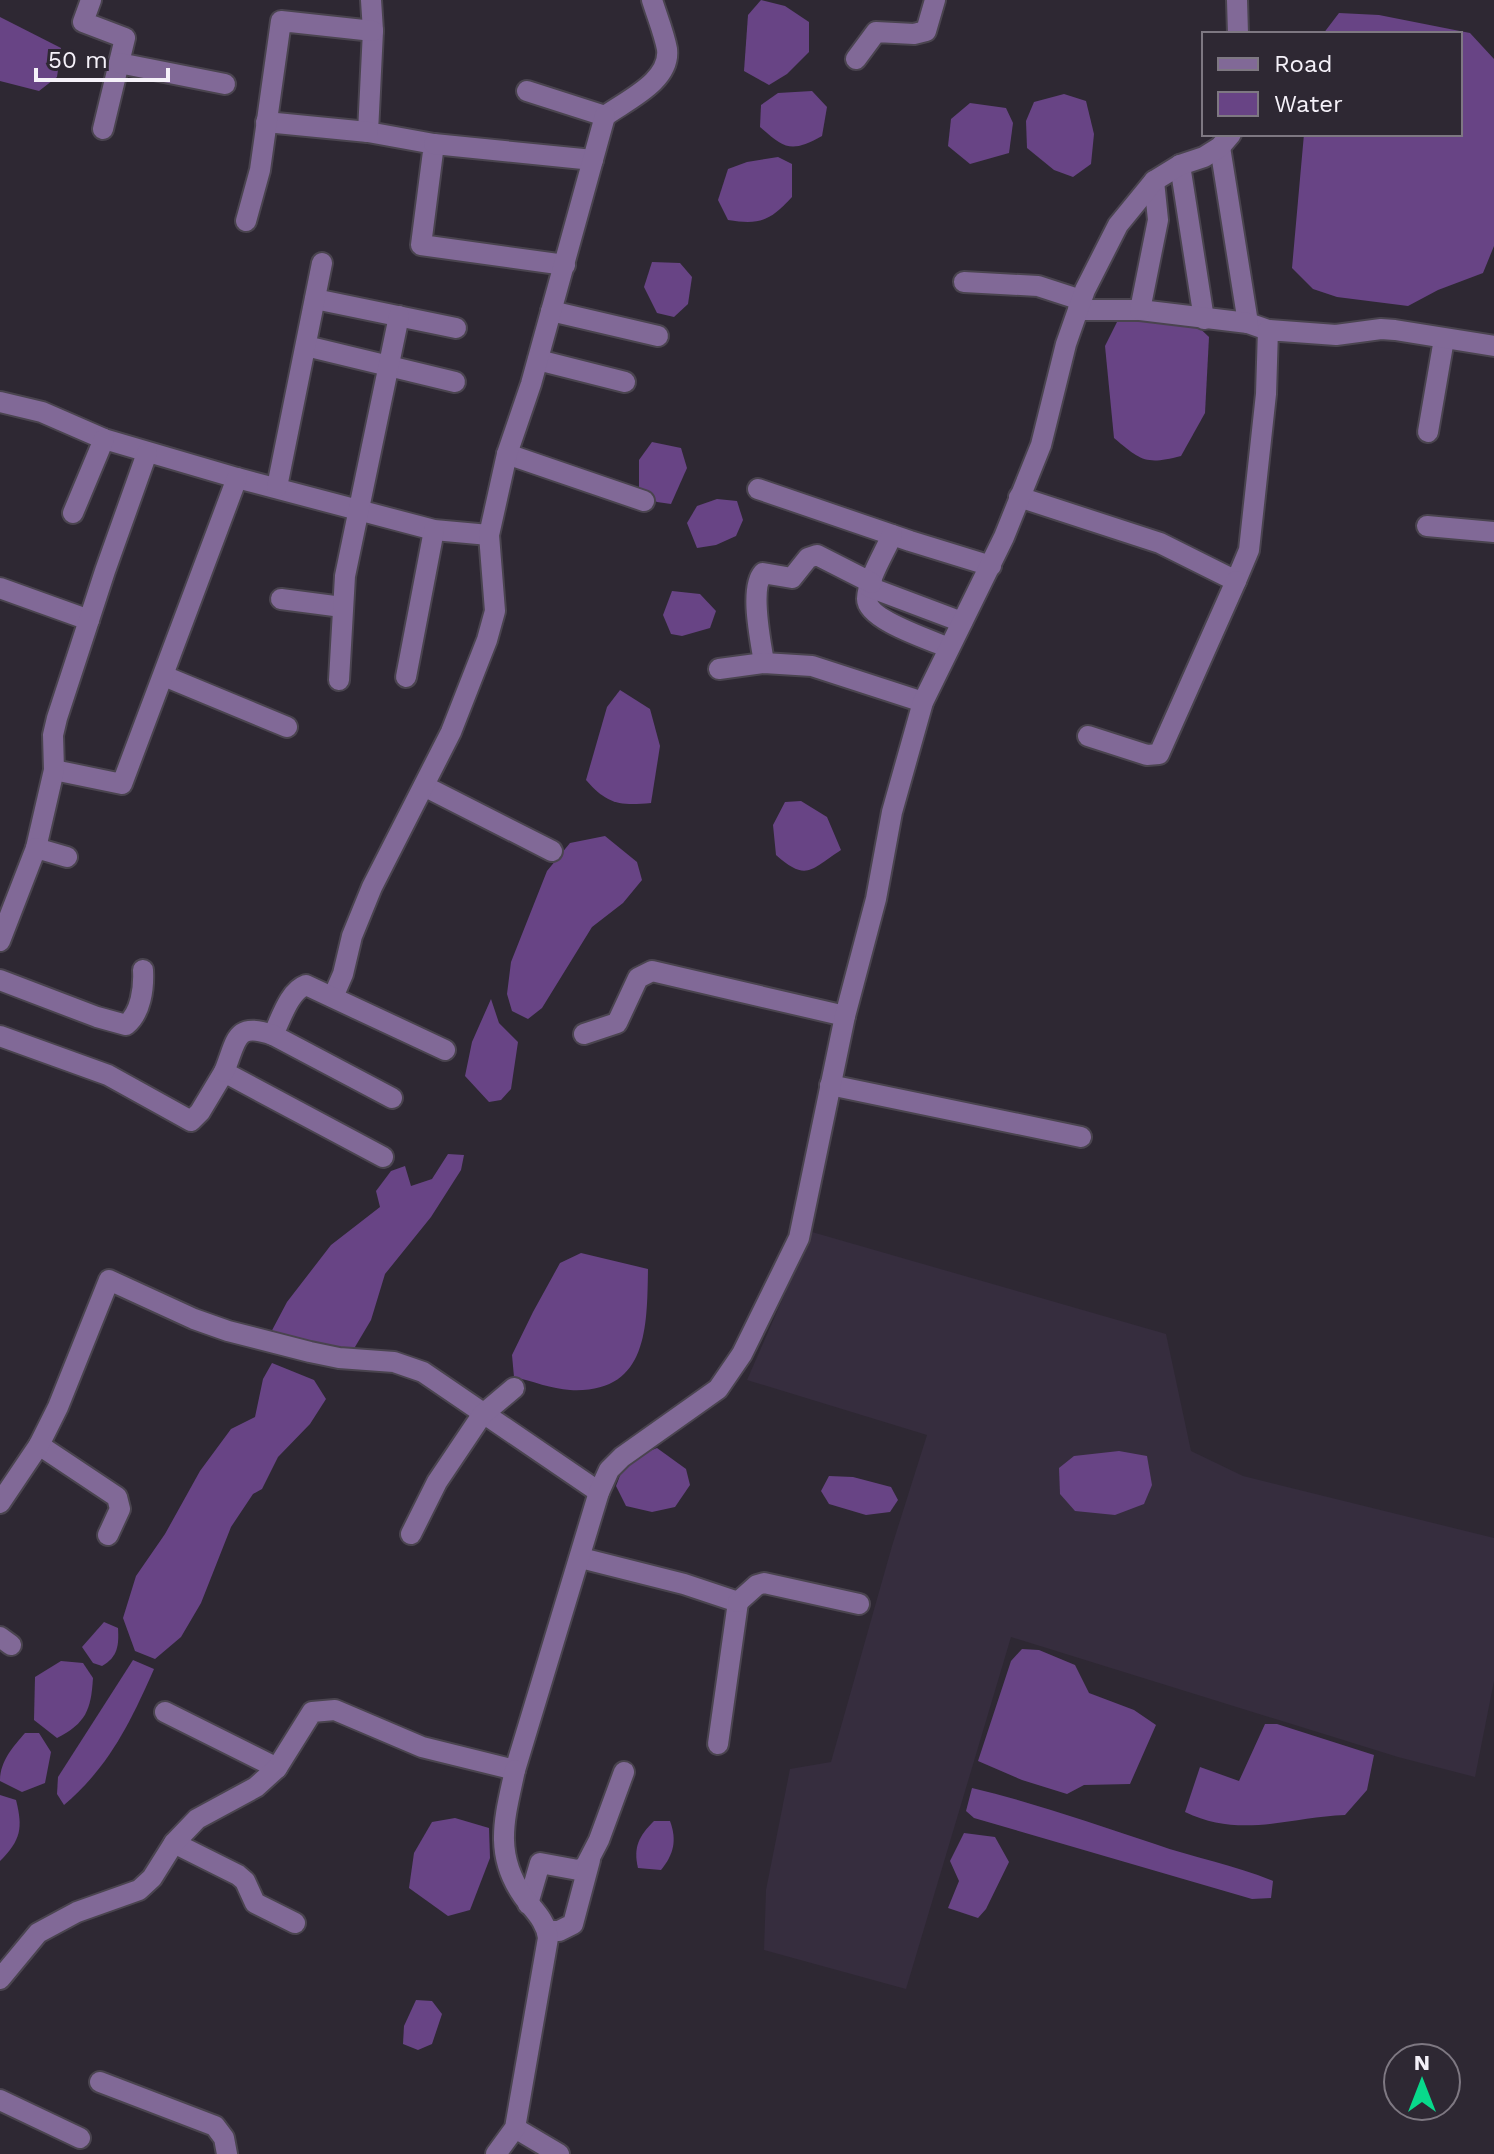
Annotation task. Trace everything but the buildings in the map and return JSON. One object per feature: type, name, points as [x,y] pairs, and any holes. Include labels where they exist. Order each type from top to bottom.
[{"type":"street","points":[[91,0],[83,22],[125,38],[103,129]]},
{"type":"street","points":[[368,132],[373,31],[371,0]]},
{"type":"street","points":[[333,997],[343,974],[352,936],[372,887],[451,732],[487,640],[495,611],[489,535],[507,454],[538,360],[605,116],[663,73],[667,50],[652,0]]},
{"type":"street","points":[[856,59],[876,32],[914,34],[926,31],[935,0]]},
{"type":"street","points":[[1237,0],[1238,32]]},
{"type":"street","points":[[246,221],[260,170],[281,21],[373,31]]},
{"type":"street","points":[[119,63],[225,84]]},
{"type":"street","points":[[527,91],[605,116]]},
{"type":"street","points":[[266,122],[368,132],[434,144],[593,160]]},
{"type":"street","points":[[496,2154],[515,2128],[547,1931],[506,1867],[504,1822],[515,1770],[599,1492],[609,1470],[622,1457],[638,1443],[708,1398],[728,1376],[799,1238],[845,1016],[876,899],[895,801],[923,702],[991,566],[1041,445],[1066,344],[1080,305],[1118,225],[1154,181],[1180,165],[1204,157],[1226,140]]},
{"type":"street","points":[[1226,140],[1248,323]]},
{"type":"street","points":[[434,144],[421,245],[565,265]]},
{"type":"street","points":[[1180,165],[1204,319]]},
{"type":"street","points":[[1140,310],[1158,220],[1154,181]]},
{"type":"street","points":[[277,487],[322,263]]},
{"type":"street","points":[[964,282],[1038,286],[1080,305],[1248,323],[1268,330],[1336,335],[1381,329],[1494,346]]},
{"type":"street","points":[[315,299],[456,328]]},
{"type":"street","points":[[551,311],[658,336]]},
{"type":"street","points":[[339,680],[345,576],[399,316]]},
{"type":"street","points":[[1088,736],[1147,755],[1159,754],[1236,581],[1249,550],[1266,394],[1268,330]]},
{"type":"street","points":[[1428,432],[1444,339]]},
{"type":"street","points":[[306,346],[455,382]]},
{"type":"street","points":[[538,360],[625,382]]},
{"type":"street","points":[[0,402],[42,412],[104,439],[147,453],[237,478],[434,530],[489,535]]},
{"type":"street","points":[[73,513],[104,439]]},
{"type":"street","points":[[0,941],[36,848],[54,770],[53,735],[147,453]]},
{"type":"street","points":[[507,454],[644,501]]},
{"type":"street","points":[[54,770],[122,784],[237,478]]},
{"type":"street","points":[[758,489],[991,566]]},
{"type":"street","points":[[1019,497],[1160,543],[1236,581]]},
{"type":"street","points":[[1427,526],[1494,532]]},
{"type":"street","points":[[406,677],[434,530]]},
{"type":"street","points":[[892,535],[870,585],[867,602],[873,613],[949,648]]},
{"type":"street","points":[[764,663],[757,609],[758,581],[763,573],[792,578],[808,558],[817,555],[870,585],[962,622]]},
{"type":"street","points":[[0,588],[89,620]]},
{"type":"street","points":[[281,599],[342,607]]},
{"type":"street","points":[[719,669],[764,663],[812,666],[923,702]]},
{"type":"street","points":[[164,676],[287,727]]},
{"type":"street","points":[[424,786],[552,851]]},
{"type":"street","points":[[36,848],[67,857]]},
{"type":"street","points":[[0,980],[126,1025],[132,1020],[142,992],[143,970]]},
{"type":"street","points":[[584,1034],[617,1023],[638,978],[652,971],[845,1016]]},
{"type":"street","points":[[273,1035],[294,995],[302,986],[311,985],[445,1050]]},
{"type":"street","points":[[0,1036],[41,1048],[108,1075],[191,1121],[200,1112],[224,1072],[241,1032],[248,1028],[273,1035],[392,1098]]},
{"type":"street","points":[[224,1072],[383,1157]]},
{"type":"street","points":[[830,1085],[1081,1137]]},
{"type":"street","points":[[0,1503],[39,1445],[58,1407],[109,1280],[228,1331],[339,1358],[394,1362],[423,1372],[599,1492]]},
{"type":"street","points":[[411,1534],[437,1482],[482,1415],[514,1388]]},
{"type":"street","points":[[39,1445],[117,1497],[120,1509],[108,1535]]},
{"type":"street","points":[[581,1558],[684,1584],[738,1602]]},
{"type":"street","points":[[718,1744],[738,1602],[757,1585],[764,1583],[859,1604]]},
{"type":"street","points":[[0,1979],[38,1933],[77,1912],[139,1890],[152,1878],[174,1843],[197,1819],[256,1787],[277,1768],[312,1712],[335,1710],[422,1747],[515,1770]]},
{"type":"street","points":[[165,1712],[277,1768]]},
{"type":"street","points":[[547,1931],[559,1931],[573,1924],[590,1860],[624,1772]]},
{"type":"street","points":[[174,1843],[238,1875],[245,1881],[255,1903],[295,1923]]},
{"type":"street","points":[[528,1904],[540,1863],[578,1870],[590,1860]]},
{"type":"street","points":[[100,2082],[215,2126],[224,2138],[227,2154]]},
{"type":"street","points":[[0,2100],[80,2138]]},
{"type":"street","points":[[515,2128],[559,2154]]},
{"type":"shaded area","points":[[812,1232],[1166,1334],[1191,1451],[1243,1476],[1494,1538],[1494,1681],[1475,1777],[1398,1757],[1011,1637],[906,1989],[764,1950],[766,1890],[790,1769],[831,1762],[927,1435],[747,1380]]},
{"type":"water","points":[[761,0],[785,6],[809,22],[809,52],[787,74],[769,85],[744,71],[748,15]]},
{"type":"water","points":[[1339,13],[1379,15],[1470,33],[1494,59],[1494,246],[1483,273],[1438,290],[1408,306],[1337,297],[1313,289],[1292,268],[1304,136],[1462,136],[1462,32],[1325,32]]},
{"type":"water","points":[[0,17],[61,48],[57,77],[39,91],[0,81]]},
{"type":"water","points":[[812,91],[827,107],[822,136],[803,145],[789,146],[760,127],[761,105],[778,93]]},
{"type":"water","points":[[1064,94],[1086,101],[1094,134],[1091,164],[1073,177],[1054,170],[1027,148],[1026,121],[1034,102]]},
{"type":"water","points":[[970,103],[1006,108],[1013,123],[1009,153],[970,164],[948,146],[951,119]]},
{"type":"water","points":[[778,157],[792,164],[792,197],[764,219],[748,222],[728,220],[718,200],[728,169]]},
{"type":"water","points":[[652,262],[680,263],[692,277],[688,304],[674,317],[657,313],[644,287]]},
{"type":"water","points":[[1118,320],[1191,320],[1209,337],[1205,413],[1181,456],[1144,459],[1114,438],[1105,346]]},
{"type":"water","points":[[652,442],[681,448],[687,468],[671,504],[657,502],[639,492],[639,460]]},
{"type":"water","points":[[717,499],[737,501],[743,520],[736,536],[716,545],[697,548],[687,523],[697,506]]},
{"type":"water","points":[[672,591],[700,594],[716,611],[710,628],[682,636],[671,634],[663,615]]},
{"type":"water","points":[[620,690],[650,709],[660,746],[651,803],[614,802],[586,780],[607,707]]},
{"type":"water","points":[[801,801],[827,817],[841,850],[815,867],[802,871],[776,855],[773,825],[785,802]]},
{"type":"water","points":[[605,836],[637,862],[642,880],[623,903],[592,927],[542,1008],[528,1019],[512,1011],[507,994],[511,962],[547,871],[570,843]]},
{"type":"water","points":[[491,999],[499,1023],[518,1042],[511,1089],[501,1100],[489,1102],[465,1076],[472,1042]]},
{"type":"water","points":[[448,1154],[464,1155],[461,1170],[431,1217],[385,1274],[371,1320],[352,1352],[269,1336],[287,1302],[331,1245],[380,1207],[376,1191],[391,1171],[405,1166],[411,1186],[432,1179]]},
{"type":"water","points":[[581,1253],[648,1269],[646,1313],[638,1353],[629,1369],[615,1381],[596,1388],[570,1390],[514,1377],[512,1355],[533,1312],[560,1263]]},
{"type":"water","points":[[272,1363],[314,1380],[326,1399],[310,1424],[278,1457],[262,1489],[253,1494],[231,1527],[201,1603],[181,1637],[155,1659],[135,1651],[123,1618],[136,1576],[165,1534],[200,1471],[231,1429],[255,1417],[263,1379]]},
{"type":"water","points":[[657,1448],[686,1469],[690,1485],[675,1507],[652,1512],[626,1506],[616,1486],[626,1460]]},
{"type":"water","points":[[1119,1451],[1147,1456],[1152,1485],[1144,1504],[1115,1515],[1075,1511],[1060,1494],[1059,1468],[1074,1456]]},
{"type":"water","points":[[829,1476],[853,1477],[891,1487],[898,1500],[890,1512],[866,1515],[829,1504],[821,1491]]},
{"type":"water","points":[[104,1622],[118,1628],[118,1640],[114,1655],[102,1666],[93,1663],[82,1647]]},
{"type":"water","points":[[1022,1649],[1039,1650],[1075,1665],[1089,1693],[1134,1710],[1156,1725],[1130,1784],[1084,1785],[1067,1794],[1022,1780],[978,1761],[1011,1661]]},
{"type":"water","points":[[133,1660],[154,1669],[137,1707],[106,1759],[64,1805],[57,1794],[58,1777]]},
{"type":"water","points":[[61,1661],[83,1663],[93,1678],[91,1699],[81,1721],[57,1738],[34,1720],[35,1677]]},
{"type":"water","points":[[1265,1724],[1277,1724],[1374,1755],[1367,1790],[1345,1815],[1245,1825],[1206,1820],[1185,1812],[1200,1767],[1239,1781]]},
{"type":"water","points":[[25,1733],[39,1733],[51,1752],[45,1783],[22,1792],[0,1781],[5,1761]]},
{"type":"water","points":[[972,1788],[1259,1875],[1273,1881],[1271,1898],[1252,1899],[974,1818],[966,1811]]},
{"type":"water","points":[[0,1795],[16,1800],[20,1826],[12,1847],[0,1861]]},
{"type":"water","points":[[455,1818],[489,1828],[490,1858],[470,1910],[448,1916],[409,1888],[414,1853],[432,1822]]},
{"type":"water","points":[[654,1821],[670,1821],[674,1841],[669,1858],[661,1870],[638,1868],[638,1842]]},
{"type":"water","points":[[964,1833],[995,1837],[1009,1862],[986,1909],[978,1918],[948,1908],[959,1881],[950,1861]]},
{"type":"water","points":[[416,2000],[432,2001],[442,2014],[432,2044],[418,2050],[403,2044],[404,2026]]}]
